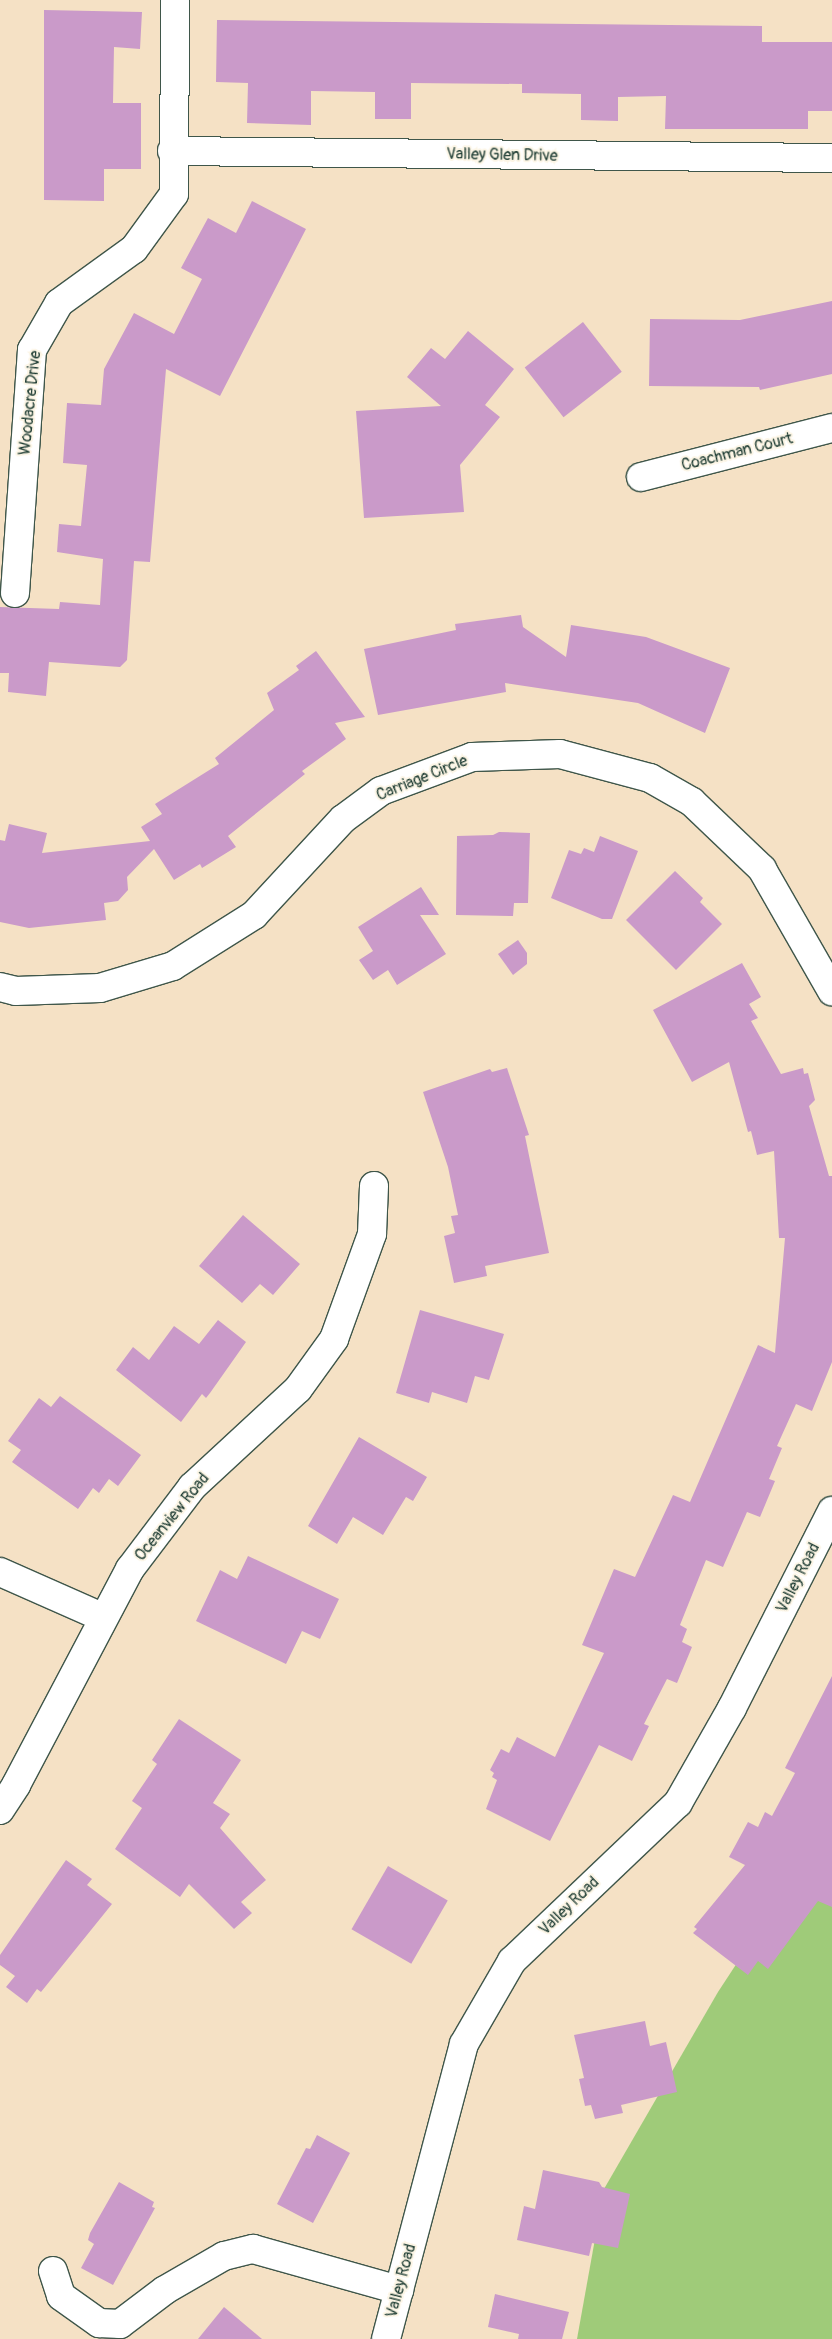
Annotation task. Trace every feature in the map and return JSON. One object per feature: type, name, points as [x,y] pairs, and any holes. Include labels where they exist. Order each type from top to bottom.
[{"type":"street","name":"Woodacre Drive","points":[[15,593],[32,350],[59,303],[134,249],[174,194],[172,151],[175,0]]},
{"type":"street","name":"Valley Glen Drive","points":[[172,151],[832,158]]},
{"type":"street","name":"Coachman Court","points":[[641,477],[832,428]]},
{"type":"street","name":"Carriage Circle","points":[[0,987],[16,990],[100,988],[173,966],[254,915],[343,819],[382,791],[472,757],[560,754],[650,778],[692,802],[762,869],[832,991]]},
{"type":"street","name":"Oceanview Road","points":[[0,1810],[16,1785],[102,1617],[130,1569],[192,1487],[298,1389],[334,1338],[372,1234],[374,1186]]},
{"type":"street","name":"Valley Road","points":[[386,2339],[464,2044],[512,1960],[678,1803],[732,1708],[832,1510]]},
{"type":"street","points":[[0,1572],[102,1617]]},
{"type":"street","points":[[53,2271],[60,2296],[99,2323],[120,2324],[165,2290],[224,2256],[253,2250],[399,2290]]},
{"type":"green space","points":[[832,1818],[832,2339],[577,2339],[604,2189],[718,1992]]},
{"type":"building","points":[[44,10],[142,12],[140,49],[114,47],[113,103],[141,103],[141,169],[104,169],[104,201],[44,200]]},
{"type":"building","points":[[217,20],[762,26],[762,42],[832,42],[832,111],[808,111],[808,129],[665,129],[666,96],[618,97],[618,121],[581,120],[581,94],[522,93],[522,84],[411,83],[411,119],[375,119],[375,92],[311,91],[311,125],[247,123],[248,83],[216,82]]},
{"type":"building","points":[[252,201],[306,229],[220,396],[166,369],[150,562],[134,561],[127,660],[120,667],[49,662],[46,696],[8,692],[9,673],[0,673],[0,607],[59,609],[60,602],[100,605],[103,559],[57,552],[59,524],[81,526],[87,465],[63,463],[67,403],[101,405],[104,369],[134,313],[174,334],[202,279],[181,268],[208,218],[236,233]]},
{"type":"building","points":[[832,301],[832,374],[760,390],[759,387],[649,386],[650,319],[740,320]]},
{"type":"building","points":[[583,322],[622,372],[563,417],[525,368]]},
{"type":"building","points":[[468,331],[514,369],[485,405],[500,417],[460,465],[464,512],[364,518],[356,411],[441,406],[407,377],[431,348],[445,359]]},
{"type":"building","points":[[521,615],[523,627],[566,657],[571,625],[646,637],[730,668],[705,733],[638,703],[505,683],[506,692],[378,715],[364,649],[456,630],[455,624]]},
{"type":"building","points":[[316,651],[365,717],[335,723],[346,739],[302,771],[305,774],[228,836],[236,847],[202,868],[200,864],[174,880],[154,849],[127,877],[128,890],[118,901],[104,903],[106,920],[29,928],[0,922],[0,840],[5,841],[9,824],[47,833],[42,853],[150,841],[141,827],[162,814],[155,804],[219,764],[215,758],[274,710],[267,693],[299,670],[296,666]]},
{"type":"building","points":[[499,832],[530,833],[528,903],[514,903],[513,916],[456,915],[457,836],[493,835]]},
{"type":"building","points":[[600,836],[638,851],[612,919],[602,919],[551,898],[569,850],[581,854],[584,848],[594,852]]},
{"type":"building","points":[[675,871],[703,898],[700,902],[722,924],[676,970],[626,920]]},
{"type":"building","points":[[421,887],[439,915],[420,915],[446,954],[397,985],[388,970],[373,980],[359,960],[373,951],[358,927]]},
{"type":"building","points":[[518,940],[527,953],[527,964],[513,975],[498,954]]},
{"type":"building","points":[[742,963],[761,997],[749,1004],[758,1018],[751,1021],[781,1074],[803,1068],[804,1074],[808,1073],[815,1100],[809,1106],[829,1176],[832,1176],[832,1362],[812,1411],[796,1404],[777,1446],[782,1448],[769,1479],[775,1481],[760,1517],[747,1512],[723,1567],[706,1560],[680,1625],[687,1629],[682,1642],[692,1647],[677,1683],[667,1679],[644,1724],[649,1726],[632,1761],[599,1745],[550,1841],[486,1809],[497,1780],[492,1777],[494,1773],[490,1770],[501,1749],[509,1753],[517,1737],[555,1757],[604,1653],[582,1645],[614,1569],[635,1577],[673,1495],[690,1502],[758,1345],[775,1353],[785,1238],[779,1238],[774,1151],[757,1155],[751,1131],[748,1132],[729,1062],[692,1082],[653,1010]]},
{"type":"building","points":[[507,1068],[529,1135],[525,1136],[549,1253],[485,1266],[487,1276],[454,1283],[444,1236],[455,1233],[451,1216],[458,1215],[448,1167],[423,1092],[490,1069],[492,1072]]},
{"type":"building","points":[[243,1215],[300,1264],[273,1295],[260,1284],[242,1303],[199,1266]]},
{"type":"building","points":[[420,1310],[504,1334],[489,1380],[475,1376],[467,1403],[432,1392],[429,1403],[396,1393]]},
{"type":"building","points":[[218,1320],[246,1342],[206,1398],[202,1394],[181,1422],[116,1370],[133,1347],[149,1360],[174,1326],[199,1344]]},
{"type":"building","points":[[60,1396],[141,1455],[118,1486],[109,1479],[99,1493],[93,1488],[78,1509],[12,1462],[21,1450],[8,1441],[39,1398],[51,1407]]},
{"type":"building","points":[[359,1437],[427,1477],[413,1501],[406,1497],[383,1535],[353,1517],[337,1544],[308,1526]]},
{"type":"building","points":[[248,1556],[339,1599],[320,1639],[302,1631],[286,1664],[196,1621],[220,1570],[237,1579]]},
{"type":"building","points":[[832,1676],[832,1907],[818,1901],[768,1969],[758,1961],[748,1975],[693,1933],[697,1929],[694,1927],[745,1865],[729,1857],[748,1822],[758,1827],[765,1812],[772,1816],[795,1773],[785,1768]]},
{"type":"building","points":[[179,1719],[241,1760],[213,1803],[230,1814],[220,1828],[266,1880],[241,1902],[252,1913],[234,1929],[189,1884],[180,1897],[115,1849],[142,1808],[132,1801],[157,1764],[152,1760]]},
{"type":"building","points":[[66,1860],[92,1879],[87,1885],[112,1904],[41,1992],[37,1989],[27,2003],[6,1987],[15,1976],[0,1965],[0,1955]]},
{"type":"building","points":[[388,1866],[448,1900],[411,1964],[352,1929]]},
{"type":"building","points":[[645,2021],[650,2046],[666,2042],[677,2092],[621,2105],[623,2113],[595,2119],[591,2105],[585,2106],[579,2079],[584,2078],[574,2035]]},
{"type":"building","points":[[317,2135],[350,2153],[313,2223],[277,2204],[306,2148],[310,2149]]},
{"type":"building","points":[[543,2170],[599,2182],[602,2187],[630,2194],[618,2248],[592,2243],[589,2256],[517,2240],[524,2206],[535,2209]]},
{"type":"building","points":[[119,2182],[154,2202],[152,2207],[155,2208],[113,2285],[81,2268],[94,2244],[88,2240],[90,2233]]},
{"type":"building","points":[[495,2294],[569,2312],[562,2339],[518,2339],[519,2334],[488,2327]]},
{"type":"building","points":[[224,2307],[262,2339],[198,2339]]}]
